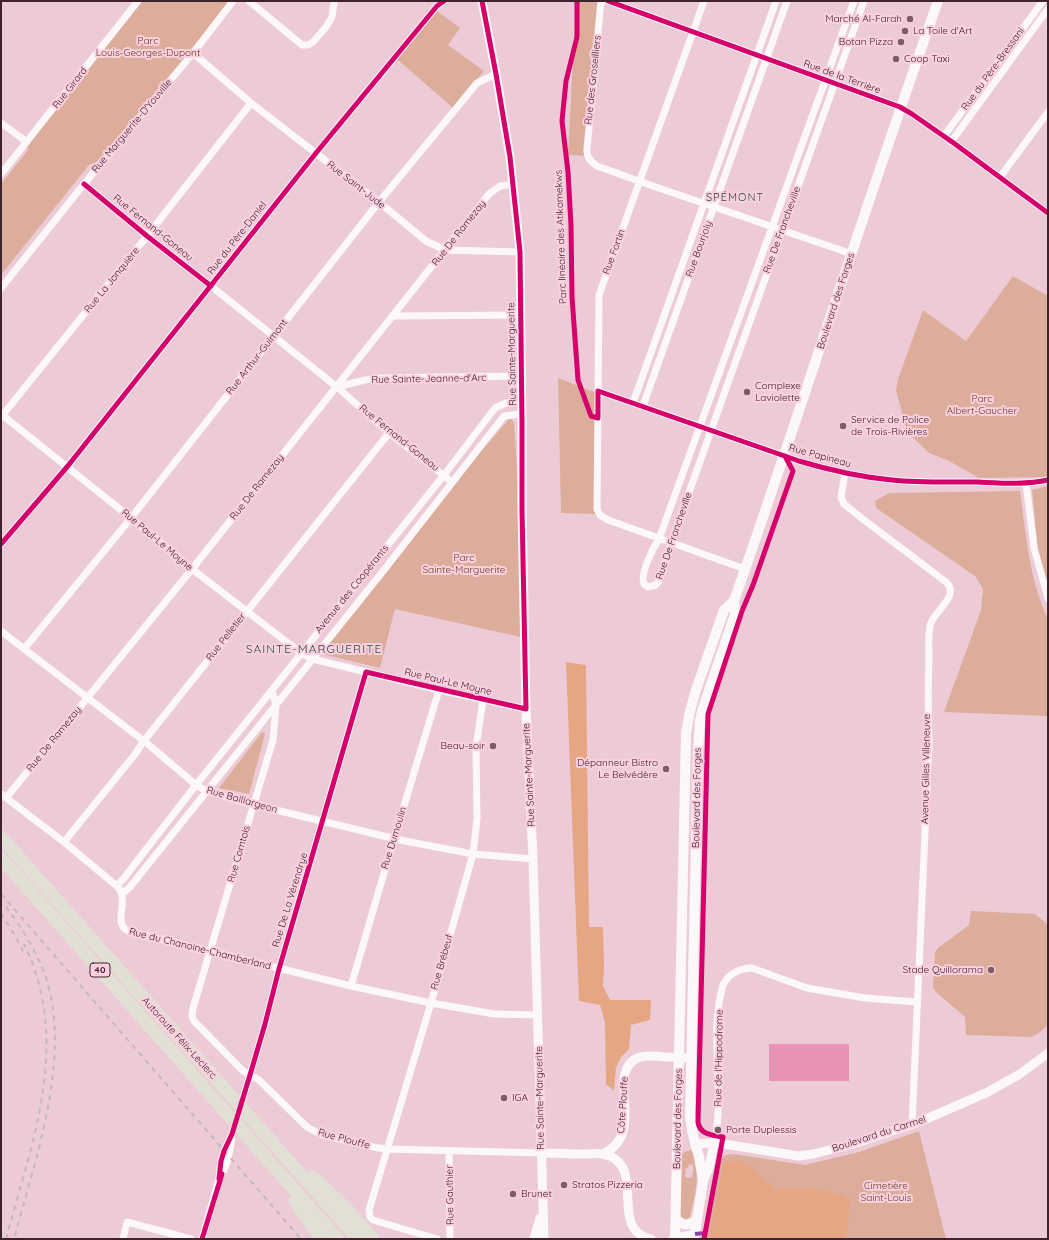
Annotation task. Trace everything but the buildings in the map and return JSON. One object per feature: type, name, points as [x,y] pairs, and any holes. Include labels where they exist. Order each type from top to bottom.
[{"type":"highway","name":"Autoroute Félix-Leclerc","points":[[1,837],[358,1239]]},
{"type":"highway","name":"Autoroute Félix-Leclerc","points":[[1,858],[229,1116],[238,1133],[268,1160],[338,1239]]},
{"type":"highway","points":[[248,1115],[347,1209],[373,1239]]},
{"type":"highway","points":[[268,1160],[321,1239]]},
{"type":"main road","name":"Boulevard des Forges","points":[[694,1237],[703,1181],[691,1121],[698,742],[702,712],[735,614],[734,601],[900,108],[938,1]]},
{"type":"main road","name":"Boulevard des Forges","points":[[674,1239],[676,1219],[680,1058],[685,741],[690,710],[724,610],[734,601]]},
{"type":"main road","points":[[685,741],[698,742]]},
{"type":"main road","points":[[683,858],[696,858]]},
{"type":"main road","points":[[677,1151],[695,1145]]},
{"type":"main road","points":[[676,1219],[685,1225],[697,1220]]},
{"type":"street","name":"Rue Girard","points":[[1,174],[138,1]]},
{"type":"street","name":"Rue Marguerite-D'Youville","points":[[1,288],[84,184],[193,53],[233,1]]},
{"type":"street","points":[[249,1],[302,45],[308,45],[313,42],[326,26],[332,17],[334,4]]},
{"type":"street","name":"Rue du Père-Daniel","points":[[1,544],[67,467],[316,153],[437,6],[444,1]]},
{"type":"street","name":"Rue Sainte-Marguerite","points":[[482,1],[510,157],[520,252],[522,510],[526,709],[533,859],[544,1239]]},
{"type":"street","name":"Rue des Groseilliers","points":[[601,1],[586,150],[589,159],[597,166],[639,182]]},
{"type":"street","name":"Rue de la Terrière","points":[[608,1],[900,108],[912,114],[944,136],[1047,211]]},
{"type":"street","name":"Rue Fortin","points":[[659,539],[608,520],[600,515],[597,507],[599,295],[704,1]]},
{"type":"street","name":"Rue Bourjoly","points":[[633,403],[776,1]]},
{"type":"street","name":"Rue Bourjoly","points":[[643,406],[787,1]]},
{"type":"street","name":"Rue De Francheville","points":[[854,1],[659,539],[653,547],[642,578],[644,584],[648,587],[653,587],[658,583],[864,1]]},
{"type":"street","name":"Rue du Père-Bressani","points":[[944,136],[1043,1]]},
{"type":"street","name":"Rue du Père-Bressani","points":[[952,142],[1048,9]]},
{"type":"street","name":"Rue Saint-Jude","points":[[193,53],[250,103],[426,240],[445,250],[520,252]]},
{"type":"street","name":"Rue Arthur-Guimont","points":[[24,649],[131,518],[379,202],[477,83],[496,74]]},
{"type":"street","name":"Rue La Jonquière","points":[[1,415],[147,236],[250,103]]},
{"type":"street","points":[[1000,178],[1048,112]]},
{"type":"street","points":[[1,123],[27,142]]},
{"type":"street","points":[[639,182],[852,254]]},
{"type":"street","name":"Rue Fernand-Goneau","points":[[84,184],[337,387],[389,433],[452,482]]},
{"type":"street","name":"Rue De Ramezay","points":[[4,796],[192,569],[489,194],[500,186],[513,184]]},
{"type":"street","points":[[393,316],[521,315]]},
{"type":"street","name":"Rue Sainte-Jeanne-d'Arc","points":[[337,387],[380,378],[521,376]]},
{"type":"street","name":"Rue Papineau","points":[[598,391],[784,456],[845,473],[898,481],[1026,483],[1048,480]]},
{"type":"street","name":"Avenue des Coopérants","points":[[117,886],[444,475],[495,408],[506,403],[522,402]]},
{"type":"street","name":"Avenue des Coopérants","points":[[122,894],[130,887],[201,800],[206,791],[384,570],[504,416],[522,414]]},
{"type":"street","name":"Rue Paul-Le Moyne","points":[[1,415],[246,612],[302,653],[313,659],[439,690],[526,709]]},
{"type":"street","name":"Rue Pelletier","points":[[64,842],[389,433]]},
{"type":"street","name":"Avenue Gilles Villeneuve","points":[[845,473],[841,497],[844,504],[946,582],[951,589],[949,596],[935,615],[930,626],[927,695],[929,742],[912,1125]]},
{"type":"street","points":[[1026,483],[1034,548],[1048,598]]},
{"type":"street","points":[[659,539],[745,569]]},
{"type":"street","points":[[374,562],[384,570]]},
{"type":"street","name":"Rue Baillargeon","points":[[1,631],[87,697],[196,785],[206,791],[253,805],[394,838],[473,854],[533,859]]},
{"type":"street","name":"Rue De La Vérendrye","points":[[202,1239],[219,1179],[238,1133],[250,1075],[279,968],[366,672]]},
{"type":"street","name":"Rue Dumoulin","points":[[351,986],[439,690]]},
{"type":"street","name":"Rue Comtois","points":[[193,1017],[193,1008],[273,740],[276,705],[272,691]]},
{"type":"street","name":"Rue Brébeuf","points":[[437,1239],[370,1218],[369,1208],[431,1003],[473,854],[477,819],[476,748],[483,699]]},
{"type":"street","points":[[4,796],[64,842],[117,886],[122,894]]},
{"type":"street","name":"Rue du Chanoine-Chamberland","points":[[122,894],[123,902],[121,922],[122,927],[126,930],[351,986],[431,1003],[494,1014],[538,1015]]},
{"type":"street","name":"Rue de l'Hippodrome","points":[[714,1144],[717,1134],[718,1014],[723,985],[731,975],[743,969],[752,968],[807,988],[864,998],[917,1002]]},
{"type":"street","name":"Rue Plouffe","points":[[193,1017],[198,1025],[243,1071],[259,1080],[299,1120],[316,1132],[341,1140],[386,1149],[542,1153]]},
{"type":"street","name":"Boulevard du Carmel","points":[[695,1145],[702,1143],[714,1144],[804,1156],[853,1144],[912,1125],[956,1107],[1020,1074],[1048,1053]]},
{"type":"street","name":"Côte Plouffe","points":[[603,1154],[616,1146],[623,1135],[624,1080],[625,1073],[629,1066],[635,1060],[643,1056],[691,1058]]},
{"type":"street","points":[[703,1181],[709,1168],[714,1144]]},
{"type":"street","name":"Rue Gauthier","points":[[449,1151],[450,1239]]},
{"type":"street","points":[[542,1153],[603,1154],[617,1161],[625,1171],[627,1180],[630,1223],[636,1233],[651,1239]]},
{"type":"street","points":[[534,1239],[543,1209]]},
{"type":"street","points":[[123,1239],[127,1222],[191,1239]]},
{"type":"street","points":[[674,1239],[694,1237]]},
{"type":"green space","name":"Parc Louis-Georges-Dupont","points":[[135,1],[234,1],[109,158],[89,165],[1,275],[1,184],[28,150],[27,142]]},
{"type":"green space","points":[[576,1],[604,1],[589,156],[568,155]]},
{"type":"green space","points":[[437,11],[460,28],[448,45],[484,71],[453,108],[397,59]]},
{"type":"green space","name":"Parc Albert-Gaucher","points":[[1013,276],[1048,296],[1048,477],[979,478],[949,461],[929,453],[907,432],[896,390],[898,379],[923,310],[966,341]]},
{"type":"green space","points":[[558,378],[599,394],[598,514],[561,513]]},
{"type":"green space","name":"Parc Sainte-Marguerite","points":[[510,418],[514,422],[524,583],[525,638],[395,609],[380,668],[318,653],[453,483]]},
{"type":"green space","points":[[1048,486],[1048,591],[1039,560],[1032,490]]},
{"type":"green space","points":[[1020,491],[1032,573],[1048,619],[1048,716],[944,712],[981,610],[983,589],[975,576],[876,508],[875,501],[889,493]]},
{"type":"green space","points":[[262,732],[265,734],[249,794],[219,788]]},
{"type":"green space","name":"Stade Quillorama","points":[[971,911],[1035,914],[1048,925],[1048,1025],[1039,1033],[1031,1037],[966,1035],[965,1017],[936,992],[933,987],[935,952],[938,948],[969,925]]},
{"type":"green space","name":"Cimetière Saint-Louis","points":[[919,1131],[946,1239],[706,1239],[720,1160],[725,1155],[734,1154],[805,1165],[859,1152]]},
{"type":"green space","points":[[691,1150],[695,1157],[697,1175],[689,1220],[680,1219],[682,1155],[684,1152]],"holes":[[[689,1164],[693,1165],[693,1170],[695,1170],[693,1171],[692,1177],[687,1178],[684,1174],[686,1174],[685,1169],[688,1168]]]},
{"type":"shaded area","points":[[566,662],[586,665],[589,927],[603,927],[603,986],[610,1000],[651,1000],[650,1020],[631,1025],[629,1049],[621,1057],[616,1067],[614,1091],[606,1084],[605,1022],[600,1005],[579,1001]]},
{"type":"shaded area","points":[[769,1044],[849,1044],[849,1081],[769,1081]]},
{"type":"shaded area","points":[[740,1160],[752,1167],[774,1188],[814,1188],[844,1195],[850,1202],[846,1239],[709,1239],[724,1163]]},
{"type":"railway","points":[[1,894],[301,1239]]},
{"type":"railway","points":[[6,907],[28,940],[45,975],[53,1007],[55,1040],[53,1073],[48,1108],[32,1176],[14,1239]]},
{"type":"railway","points":[[1,913],[23,951]]},
{"type":"railway","points":[[6,1239],[36,1129],[43,1092],[46,1054],[45,1017],[38,981],[24,944]]},
{"type":"marked path","points":[[695,1234],[705,1233]]},
{"type":"cycle path","points":[[1,544],[67,467],[316,153],[437,6],[444,1]]},
{"type":"cycle path","points":[[219,1179],[221,1161],[232,1134],[250,1075],[279,969],[366,672],[526,709],[522,510],[520,252],[510,157],[482,1]]},
{"type":"cycle path","name":"Parc linéaire des Atikamekws","points":[[577,1],[577,37],[566,81],[562,121],[568,172],[571,225],[572,297],[578,380],[591,416],[598,418],[598,391],[799,461],[845,473],[880,479],[913,482],[1031,483],[1048,480]]},
{"type":"cycle path","points":[[608,1],[900,107],[955,144],[1048,213]]},
{"type":"cycle path","points":[[84,184],[211,286]]},
{"type":"cycle path","points":[[704,1239],[723,1137],[707,1134],[701,1130],[698,1122],[708,714],[742,611],[753,585],[793,471],[785,456]]},
{"type":"cycle path","points":[[202,1239],[222,1174]]},
{"type":"place","name":"Marché Al-Farah","points":[[910,19]]},
{"type":"place","name":"La Toile d'Art","points":[[905,31]]},
{"type":"place","name":"Botan Pizza","points":[[901,42]]},
{"type":"place","name":"Coop Taxi","points":[[896,59]]},
{"type":"place","name":"Complexe Laviolette","points":[[747,392]]},
{"type":"place","name":"Service de Police de Trois-Rivières","points":[[843,426]]},
{"type":"place","name":"Beau-soir","points":[[493,746]]},
{"type":"place","name":"Dépanneur Bistro Le Belvédère","points":[[666,769]]},
{"type":"place","name":"Stade Quillorama","points":[[991,970]]},
{"type":"place","name":"IGA","points":[[504,1098]]},
{"type":"place","name":"Porte Duplessis","points":[[718,1130]]},
{"type":"place","name":"Stratos Pizzeria","points":[[564,1185]]},
{"type":"place","name":"Brunet","points":[[513,1194]]},
{"type":"district","name":"SPÉMONT","points":[[735,198]]},
{"type":"district","name":"SAINTE-MARGUERITE","points":[[314,649]]}]
